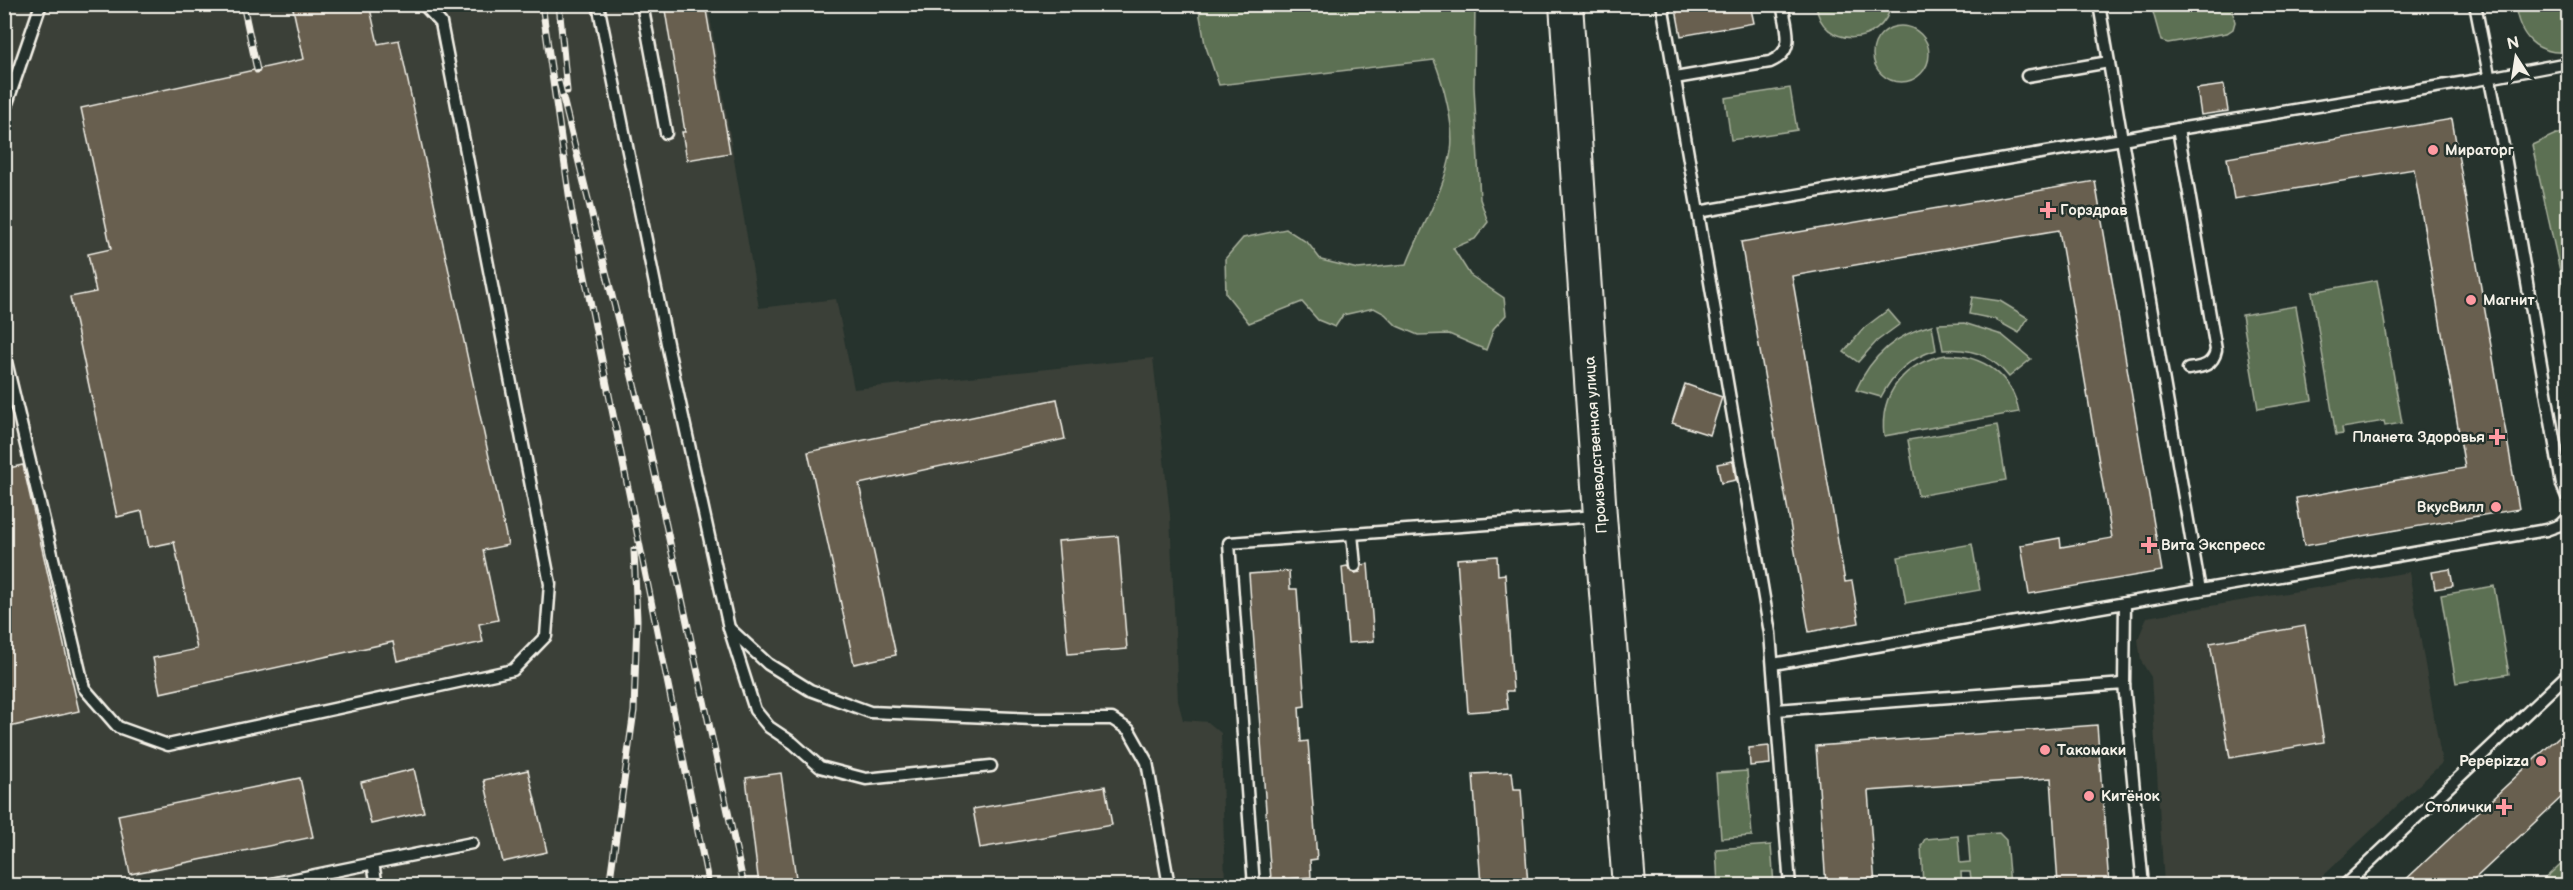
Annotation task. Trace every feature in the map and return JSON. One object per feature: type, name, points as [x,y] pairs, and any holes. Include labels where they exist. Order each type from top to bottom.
[{"type":"main road","name":"Производственная улица","points":[[1566,4],[1600,516],[1629,885]]},
{"type":"lane","points":[[4,112],[41,4]]},
{"type":"lane","points":[[4,353],[84,688],[118,727],[168,745],[513,670],[546,636],[550,584],[441,23],[423,4]]},
{"type":"lane","points":[[598,4],[669,353],[729,628],[755,710],[769,727],[820,767],[866,779],[991,766]]},
{"type":"lane","points":[[642,4],[666,133]]},
{"type":"lane","points":[[1662,4],[1770,633],[1790,885]]},
{"type":"lane","points":[[1675,78],[1770,62],[1781,57],[1787,50],[1782,4]]},
{"type":"lane","points":[[2099,4],[2200,590]]},
{"type":"lane","points":[[2475,4],[2505,156],[2562,485],[2568,499]]},
{"type":"lane","points":[[2027,76],[2109,62]]},
{"type":"lane","points":[[1698,212],[2568,63]]},
{"type":"lane","points":[[2178,129],[2216,350],[2213,359],[2206,366],[2188,369]]},
{"type":"lane","points":[[1254,885],[1229,543],[1600,516]]},
{"type":"lane","points":[[1773,664],[2546,530],[2559,525],[2568,517]]},
{"type":"lane","points":[[1353,534],[1355,566]]},
{"type":"lane","points":[[2125,603],[2124,684],[2143,885]]},
{"type":"lane","points":[[729,628],[768,664],[810,690],[870,712],[1112,719],[1130,729],[1147,762],[1169,885]]},
{"type":"lane","points":[[2344,885],[2568,675]]},
{"type":"lane","points":[[1776,710],[2124,684]]},
{"type":"lane","points":[[261,885],[472,843]]},
{"type":"lane","points":[[372,863],[377,885]]},
{"type":"shaded area","points":[[5,5],[708,5],[759,308],[836,299],[854,389],[1153,358],[1170,515],[1178,701],[1183,720],[1208,722],[1221,733],[1225,885],[5,886]]},
{"type":"shaded area","points":[[2409,572],[2442,763],[2320,879],[2267,886],[2164,885],[2151,677],[2141,661],[2138,639],[2147,617]]},
{"type":"green space","points":[[1816,4],[1891,5],[1886,19],[1877,29],[1852,38],[1840,36],[1829,30],[1820,20]]},
{"type":"green space","points":[[1198,5],[1475,5],[1474,87],[1480,199],[1488,222],[1475,239],[1453,248],[1470,275],[1504,298],[1506,315],[1494,328],[1486,350],[1449,334],[1418,335],[1397,326],[1385,314],[1374,308],[1343,315],[1335,327],[1318,320],[1302,302],[1249,323],[1226,294],[1225,259],[1243,238],[1286,229],[1308,243],[1321,260],[1358,269],[1407,264],[1444,180],[1452,141],[1450,117],[1434,60],[1219,85],[1205,44]]},
{"type":"green space","points":[[2151,5],[2231,5],[2235,22],[2233,29],[2227,33],[2168,43],[2161,41]]},
{"type":"green space","points":[[2515,5],[2568,5],[2568,52],[2546,50],[2531,41],[2520,25]]},
{"type":"green space","points":[[1896,26],[1906,26],[1921,34],[1927,43],[1929,54],[1927,65],[1921,74],[1906,82],[1896,82],[1885,77],[1878,70],[1873,59],[1873,49],[1878,38],[1885,31]]},
{"type":"green space","points":[[1790,88],[1797,130],[1731,140],[1725,98]]},
{"type":"green space","points":[[2556,134],[2568,134],[2568,307],[2532,145]]},
{"type":"green space","points":[[2377,280],[2402,423],[2385,426],[2384,421],[2342,428],[2343,434],[2336,435],[2312,292]]},
{"type":"green space","points":[[1972,297],[2000,301],[2028,318],[2019,333],[1994,319],[1969,314]]},
{"type":"green space","points":[[2296,306],[2312,400],[2258,409],[2242,315]]},
{"type":"green space","points":[[1888,310],[1900,324],[1877,341],[1858,362],[1844,352],[1864,328]]},
{"type":"green space","points":[[1964,323],[2002,335],[2031,359],[2009,377],[1995,363],[1980,354],[1953,349],[1943,350],[1938,324]]},
{"type":"green space","points":[[1932,325],[1936,350],[1918,357],[1904,367],[1891,380],[1881,397],[1856,390],[1869,367],[1886,348],[1907,334]]},
{"type":"green space","points":[[1946,355],[1972,359],[1994,370],[2010,387],[2019,412],[1884,436],[1886,406],[1898,382],[1918,365]]},
{"type":"green space","points":[[1997,425],[2006,480],[1918,496],[1908,440]]},
{"type":"green space","points":[[1972,544],[1980,590],[1906,603],[1898,557]]},
{"type":"green space","points":[[2494,586],[2509,674],[2456,683],[2441,595]]},
{"type":"green space","points":[[1747,771],[1752,836],[1721,838],[1716,773]]},
{"type":"green space","points":[[1999,833],[2006,840],[2010,885],[1972,885],[1970,872],[1961,872],[1962,885],[1923,885],[1921,846],[1925,839],[1958,836],[1960,863],[1970,862],[1968,835]]},
{"type":"green space","points":[[1771,845],[1774,885],[1718,885],[1716,849]]},
{"type":"green space","points":[[2568,857],[2568,885],[2538,885]]},
{"type":"building","points":[[292,4],[369,4],[378,44],[399,40],[508,545],[483,550],[498,620],[479,624],[483,642],[397,661],[393,642],[160,693],[153,658],[197,649],[174,542],[149,547],[142,511],[117,517],[70,297],[96,292],[88,254],[111,249],[81,108],[304,59]]},
{"type":"building","points":[[664,4],[705,4],[730,153],[687,160],[682,132],[685,132]]},
{"type":"building","points":[[1675,4],[1750,4],[1754,23],[1681,36]]},
{"type":"building","points":[[2224,85],[2228,111],[2201,115],[2197,89]]},
{"type":"building","points":[[2452,119],[2519,509],[2304,546],[2296,498],[2465,468],[2414,169],[2234,199],[2227,158]]},
{"type":"building","points":[[2095,181],[2162,571],[2029,594],[2021,545],[2060,538],[2061,547],[2112,538],[2059,230],[1918,254],[1792,276],[1845,582],[1852,581],[1859,623],[1809,632],[1741,242]]},
{"type":"building","points":[[1685,384],[1722,397],[1710,435],[1672,423]]},
{"type":"building","points":[[1057,399],[1065,439],[859,484],[896,655],[854,664],[808,452]]},
{"type":"building","points":[[1733,461],[1736,480],[1721,483],[1717,464]]},
{"type":"building","points":[[23,465],[79,711],[9,727],[4,708],[4,503],[11,501],[4,469]]},
{"type":"building","points":[[1118,536],[1127,649],[1068,654],[1058,541]]},
{"type":"building","points":[[1497,556],[1498,575],[1505,574],[1513,691],[1506,691],[1508,709],[1468,712],[1457,559]]},
{"type":"building","points":[[1368,564],[1374,641],[1348,643],[1342,567],[1347,566],[1355,573],[1360,572],[1362,565]]},
{"type":"building","points":[[2450,569],[2453,586],[2435,589],[2432,572]]},
{"type":"building","points":[[1289,571],[1290,589],[1297,589],[1305,706],[1299,707],[1301,742],[1308,741],[1317,859],[1310,860],[1311,877],[1271,880],[1249,574]]},
{"type":"building","points":[[2305,626],[2324,742],[2230,758],[2210,643]]},
{"type":"building","points":[[2097,725],[2109,885],[2058,885],[2051,778],[1868,791],[1875,885],[1826,885],[1816,746]]},
{"type":"building","points":[[2568,728],[2568,791],[2468,885],[2400,885]]},
{"type":"building","points":[[1769,746],[1770,764],[1750,766],[1749,748]]},
{"type":"building","points":[[414,769],[424,812],[371,824],[361,782]]},
{"type":"building","points":[[528,770],[547,852],[503,862],[484,780]]},
{"type":"building","points":[[1512,772],[1514,789],[1521,789],[1528,885],[1481,885],[1473,774]]},
{"type":"building","points":[[781,773],[797,885],[759,885],[746,778]]},
{"type":"building","points":[[300,778],[313,837],[130,874],[118,815]]},
{"type":"building","points":[[1105,786],[1112,825],[980,848],[973,809]]},
{"type":"railway","points":[[243,4],[257,70]]},
{"type":"railway","points":[[542,4],[571,208],[709,886]]},
{"type":"railway","points":[[559,4],[567,91]]},
{"type":"railway","points":[[559,82],[647,437],[744,886]]},
{"type":"railway","points":[[609,886],[634,711],[637,620],[634,550]]},
{"type":"place","name":"Мираторг","points":[[2433,150]]},
{"type":"place","name":"Горздрав","points":[[2048,210]]},
{"type":"place","name":"Магнит","points":[[2471,300]]},
{"type":"place","name":"Планета Здоровья","points":[[2497,437]]},
{"type":"place","name":"ВкусВилл","points":[[2496,507]]},
{"type":"place","name":"Вита Экспресс","points":[[2149,545]]},
{"type":"place","name":"Такомаки","points":[[2045,750]]},
{"type":"place","name":"Pepepizza","points":[[2541,761]]},
{"type":"place","name":"Китёнок","points":[[2089,796]]},
{"type":"place","name":"Столички","points":[[2504,807]]}]
